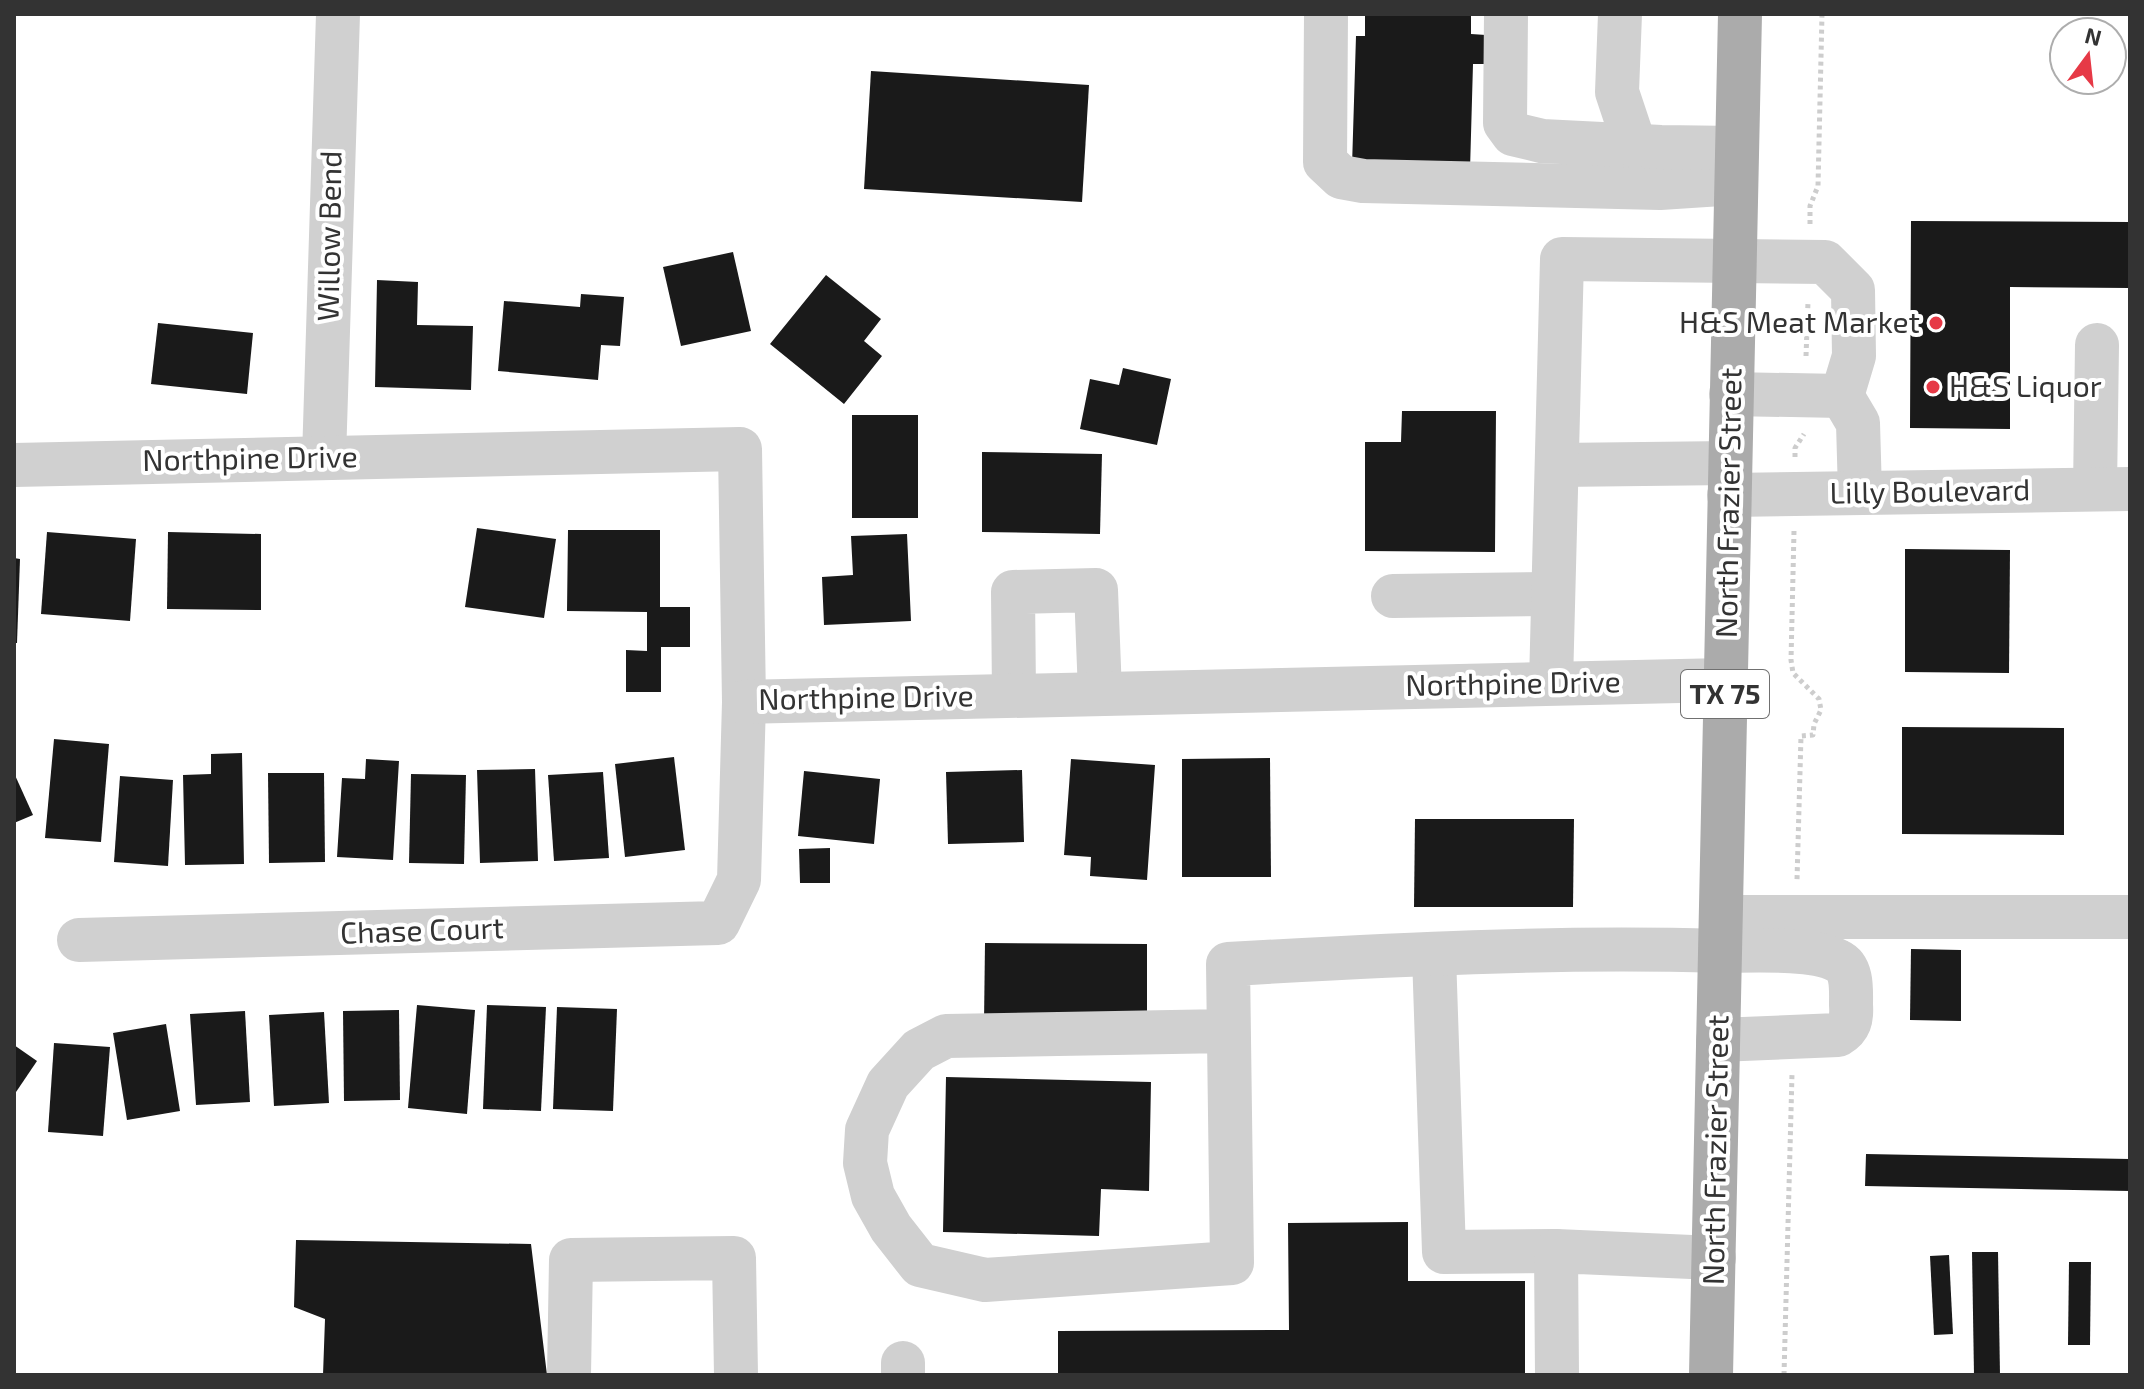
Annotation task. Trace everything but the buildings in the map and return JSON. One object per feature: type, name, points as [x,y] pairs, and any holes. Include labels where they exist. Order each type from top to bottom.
[{"type":"main road","name":"North Frazier Street","points":[[1711,1375],[1740,14]]},
{"type":"street","name":"Willow Bend","points":[[324,458],[338,14]]},
{"type":"street","points":[[1326,14],[1325,162],[1341,177],[1363,181],[1646,188],[1736,165]]},
{"type":"street","points":[[1506,14],[1505,123],[1513,134],[1542,141],[1635,146],[1736,165]]},
{"type":"street","points":[[1620,14],[1617,92],[1635,146]]},
{"type":"street","points":[[1551,683],[1562,259],[1825,262],[1853,290],[1854,356],[1823,395]]},
{"type":"street","points":[[2097,345],[2113,489]]},
{"type":"street","points":[[1731,394],[1823,395],[1858,423],[1860,493]]},
{"type":"street","name":"Northpine Drive","points":[[14,465],[740,449],[744,702],[1725,680]]},
{"type":"street","name":"Lilly Boulevard","points":[[1557,465],[1730,479],[1795,494],[2113,489]]},
{"type":"street","points":[[1014,695],[1013,592],[1096,590],[1100,693]]},
{"type":"street","points":[[1393,596],[1553,594]]},
{"type":"street","name":"Chase Court","points":[[79,940],[718,923],[739,880],[744,702]]},
{"type":"street","points":[[1228,1031],[946,1036],[919,1050],[888,1084],[867,1130],[865,1163],[873,1196],[891,1228],[920,1265],[985,1280],[1232,1263],[1228,964],[1645,948],[1796,918],[2130,917]]},
{"type":"street","points":[[1718,1040],[1838,1035],[1847,1030],[1852,1008],[1848,969],[1840,961],[1720,934]]},
{"type":"street","points":[[1434,955],[1444,1252],[1556,1251],[1714,1258]]},
{"type":"street","points":[[1556,1251],[1557,1375]]},
{"type":"street","points":[[569,1375],[571,1260],[734,1258],[736,1375]]},
{"type":"path","points":[[1796,918],[1801,736],[1813,735],[1814,724],[1821,710],[1819,699],[1793,673],[1791,660],[1795,448],[1823,395],[1809,262],[1810,206],[1818,186],[1822,14]]},
{"type":"path","points":[[1784,1375],[1793,1038]]},
{"type":"place","name":"H&S Meat Market","points":[[1936,323]]},
{"type":"place","name":"H&S Liquor","points":[[1933,387]]}]
